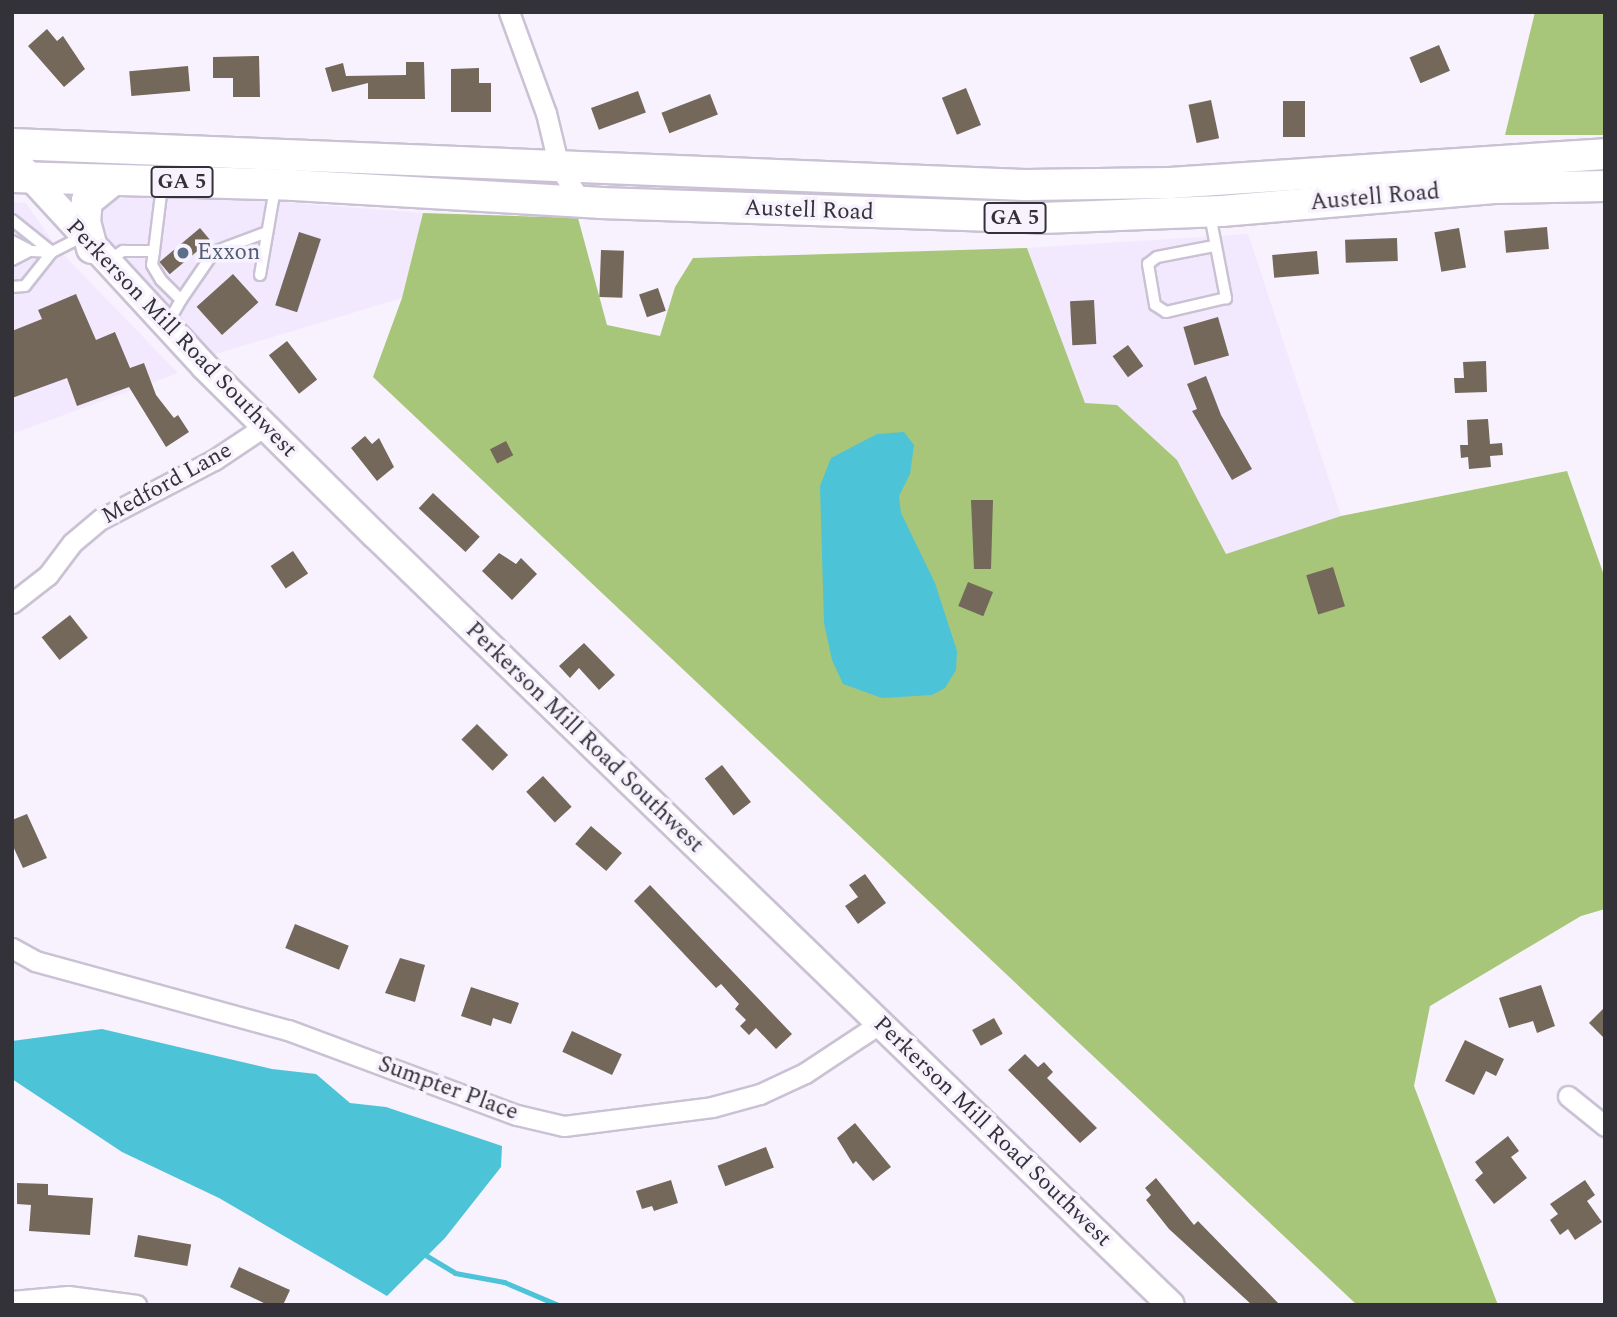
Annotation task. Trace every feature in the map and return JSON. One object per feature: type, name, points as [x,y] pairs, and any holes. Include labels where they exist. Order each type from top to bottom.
[{"type":"main road","name":"Austell Road","points":[[12,144],[1026,185],[1183,182],[1605,154]]},
{"type":"main road","name":"Austell Road","points":[[17,171],[113,180],[275,184],[967,218],[1210,211],[1497,188],[1605,186]]},
{"type":"main road","points":[[93,249],[85,222],[87,201],[113,180]]},
{"type":"street","points":[[509,12],[546,113],[559,167],[581,201]]},
{"type":"street","name":"Perkerson Mill Road Southwest","points":[[17,171],[265,426],[1171,1305]]},
{"type":"street","name":"Medford Lane","points":[[12,603],[48,575],[72,543],[101,519],[214,460],[265,426]]},
{"type":"street","name":"Sumpter Place","points":[[12,948],[35,961],[288,1030],[517,1115],[564,1126],[712,1107],[760,1094],[805,1073],[879,1024]]},
{"type":"street","points":[[1567,1096],[1605,1126]]},
{"type":"street","points":[[12,1301],[68,1296],[136,1305]]},
{"type":"lane","points":[[163,182],[152,265],[161,280],[181,300]]},
{"type":"lane","points":[[260,275],[275,184]]},
{"type":"lane","points":[[1210,211],[1213,246],[1226,298],[1166,312],[1156,305],[1148,264],[1157,257],[1213,246]]},
{"type":"lane","points":[[12,220],[52,253]]},
{"type":"lane","points":[[166,326],[214,252],[267,232]]},
{"type":"lane","points":[[12,241],[32,251]]},
{"type":"lane","points":[[12,250],[52,253],[93,249],[154,251]]},
{"type":"lane","points":[[12,260],[32,251]]},
{"type":"lane","points":[[12,287],[25,286],[52,253]]},
{"type":"shaded area","points":[[118,189],[423,213],[402,298],[212,355],[99,234],[96,200]]},
{"type":"shaded area","points":[[12,202],[26,203],[58,249],[178,373],[12,434]]},
{"type":"shaded area","points":[[1248,234],[1341,516],[1226,554],[1177,460],[1085,403],[1027,248]]},
{"type":"green space","points":[[1535,12],[1605,12],[1605,135],[1505,135]]},
{"type":"green space","points":[[423,213],[578,218],[607,325],[660,336],[675,287],[693,258],[1027,248],[1085,403],[1117,405],[1177,460],[1226,554],[1341,516],[1567,471],[1605,578],[1605,909],[1581,916],[1430,1006],[1414,1086],[1498,1305],[1357,1305],[373,377],[402,298]]},
{"type":"water","points":[[904,432],[914,445],[910,474],[899,496],[901,513],[935,583],[957,651],[956,670],[945,688],[932,695],[882,698],[843,684],[832,660],[824,623],[820,486],[831,458],[877,434]]},
{"type":"water","points":[[102,1029],[272,1069],[316,1074],[350,1103],[386,1107],[502,1146],[501,1167],[445,1238],[387,1296],[219,1198],[122,1152],[12,1079],[12,1041]]},
{"type":"building","points":[[47,29],[57,41],[63,36],[85,69],[64,87],[28,46]]},
{"type":"building","points":[[1439,45],[1450,71],[1420,83],[1410,58]]},
{"type":"building","points":[[259,56],[260,97],[233,97],[233,78],[213,78],[213,57]]},
{"type":"building","points":[[406,62],[424,62],[425,99],[368,99],[368,83],[332,92],[325,68],[343,63],[346,76],[406,75]]},
{"type":"building","points":[[188,66],[190,91],[131,96],[129,71]]},
{"type":"building","points":[[479,68],[479,83],[491,83],[491,112],[451,112],[451,69]]},
{"type":"building","points":[[966,88],[981,125],[957,135],[942,98]]},
{"type":"building","points":[[638,91],[646,113],[599,130],[591,108]]},
{"type":"building","points":[[710,94],[718,115],[669,133],[661,113]]},
{"type":"building","points":[[1211,100],[1219,138],[1197,143],[1189,105]]},
{"type":"building","points":[[1283,101],[1305,101],[1305,137],[1283,137]]},
{"type":"building","points":[[1547,227],[1549,249],[1506,253],[1504,231]]},
{"type":"building","name":"Exxon","points":[[200,228],[210,240],[170,274],[159,262]]},
{"type":"building","points":[[1459,228],[1466,267],[1441,272],[1434,232]]},
{"type":"building","points":[[299,232],[321,239],[297,312],[275,305]]},
{"type":"building","points":[[1397,238],[1398,261],[1346,263],[1345,240]]},
{"type":"building","points":[[601,250],[624,251],[622,298],[599,297]]},
{"type":"building","points":[[1317,251],[1319,274],[1274,278],[1272,255]]},
{"type":"building","points":[[233,274],[258,302],[222,335],[197,307]]},
{"type":"building","points":[[658,288],[666,311],[647,317],[639,295]]},
{"type":"building","points":[[76,294],[96,340],[115,332],[130,368],[144,363],[156,395],[174,418],[178,415],[189,432],[166,447],[129,387],[77,406],[67,378],[12,398],[12,331],[42,319],[38,310]]},
{"type":"building","points":[[1094,300],[1096,344],[1072,345],[1070,301]]},
{"type":"building","points":[[1218,317],[1229,355],[1194,365],[1183,327]]},
{"type":"building","points":[[287,341],[317,380],[299,394],[269,355]]},
{"type":"building","points":[[1128,345],[1143,366],[1128,377],[1113,356]]},
{"type":"building","points":[[1486,361],[1487,392],[1455,393],[1454,378],[1464,378],[1463,362]]},
{"type":"building","points":[[1206,376],[1221,415],[1252,469],[1232,480],[1192,411],[1197,409],[1187,384]]},
{"type":"building","points":[[1488,419],[1490,444],[1502,443],[1503,455],[1490,456],[1491,467],[1469,469],[1468,457],[1461,458],[1460,445],[1468,445],[1467,420]]},
{"type":"building","points":[[365,436],[372,444],[379,438],[394,467],[377,481],[351,448]]},
{"type":"building","points":[[506,441],[513,455],[497,463],[490,449]]},
{"type":"building","points":[[433,493],[480,537],[465,552],[419,508]]},
{"type":"building","points":[[971,500],[993,500],[991,569],[974,569]]},
{"type":"building","points":[[293,551],[308,573],[286,588],[271,566]]},
{"type":"building","points":[[499,553],[516,564],[521,558],[537,574],[512,600],[482,571]]},
{"type":"building","points":[[1333,567],[1345,606],[1318,614],[1306,575]]},
{"type":"building","points":[[968,582],[993,592],[983,616],[958,606]]},
{"type":"building","points":[[70,615],[88,638],[59,660],[42,637]]},
{"type":"building","points":[[584,643],[615,675],[599,690],[579,668],[570,678],[559,666]]},
{"type":"building","points":[[477,724],[508,755],[493,771],[461,740]]},
{"type":"building","points":[[722,765],[751,802],[734,816],[705,779]]},
{"type":"building","points":[[543,776],[572,807],[555,822],[526,792]]},
{"type":"building","points":[[27,814],[47,858],[23,868],[12,844],[12,820]]},
{"type":"building","points":[[591,826],[622,853],[606,871],[575,844]]},
{"type":"building","points":[[865,874],[886,903],[858,924],[845,906],[858,897],[849,885]]},
{"type":"building","points":[[650,885],[792,1034],[776,1049],[756,1028],[749,1035],[740,1026],[746,1020],[735,1009],[739,1004],[721,984],[716,988],[634,901]]},
{"type":"building","points":[[295,924],[349,946],[339,970],[285,948]]},
{"type":"building","points":[[400,958],[425,965],[415,1002],[385,993]]},
{"type":"building","points":[[1541,985],[1555,1026],[1537,1033],[1533,1021],[1509,1028],[1499,998]]},
{"type":"building","points":[[471,987],[519,1003],[511,1024],[493,1018],[491,1026],[461,1016]]},
{"type":"building","points":[[1605,1007],[1605,1039],[1589,1023]]},
{"type":"building","points":[[994,1018],[1003,1034],[981,1046],[972,1030]]},
{"type":"building","points":[[572,1031],[622,1054],[612,1075],[562,1052]]},
{"type":"building","points":[[1465,1040],[1504,1059],[1496,1076],[1486,1071],[1474,1095],[1445,1081]]},
{"type":"building","points":[[1025,1054],[1038,1067],[1044,1062],[1053,1072],[1047,1078],[1097,1128],[1080,1143],[1008,1070]]},
{"type":"building","points":[[855,1123],[891,1167],[873,1181],[856,1161],[853,1164],[837,1138]]},
{"type":"building","points":[[1508,1136],[1519,1151],[1511,1157],[1527,1178],[1494,1204],[1475,1180],[1483,1173],[1475,1162]]},
{"type":"building","points":[[766,1147],[774,1168],[725,1186],[717,1166]]},
{"type":"building","points":[[1156,1178],[1194,1225],[1198,1221],[1280,1305],[1252,1305],[1169,1229],[1146,1200],[1151,1195],[1145,1188]]},
{"type":"building","points":[[671,1180],[678,1203],[654,1211],[652,1206],[642,1209],[636,1191]]},
{"type":"building","points":[[1585,1180],[1595,1195],[1587,1201],[1602,1222],[1575,1240],[1568,1229],[1560,1235],[1550,1220],[1558,1214],[1550,1204]]},
{"type":"building","points":[[17,1183],[48,1184],[48,1195],[93,1198],[90,1235],[29,1231],[31,1205],[17,1204]]},
{"type":"building","points":[[138,1235],[191,1244],[187,1266],[134,1257]]},
{"type":"building","points":[[239,1267],[290,1290],[283,1305],[268,1305],[230,1287]]},
{"type":"waterway","points":[[427,1256],[455,1273],[504,1282],[558,1305]]},
{"type":"place","name":"Exxon","points":[[183,253]]}]
